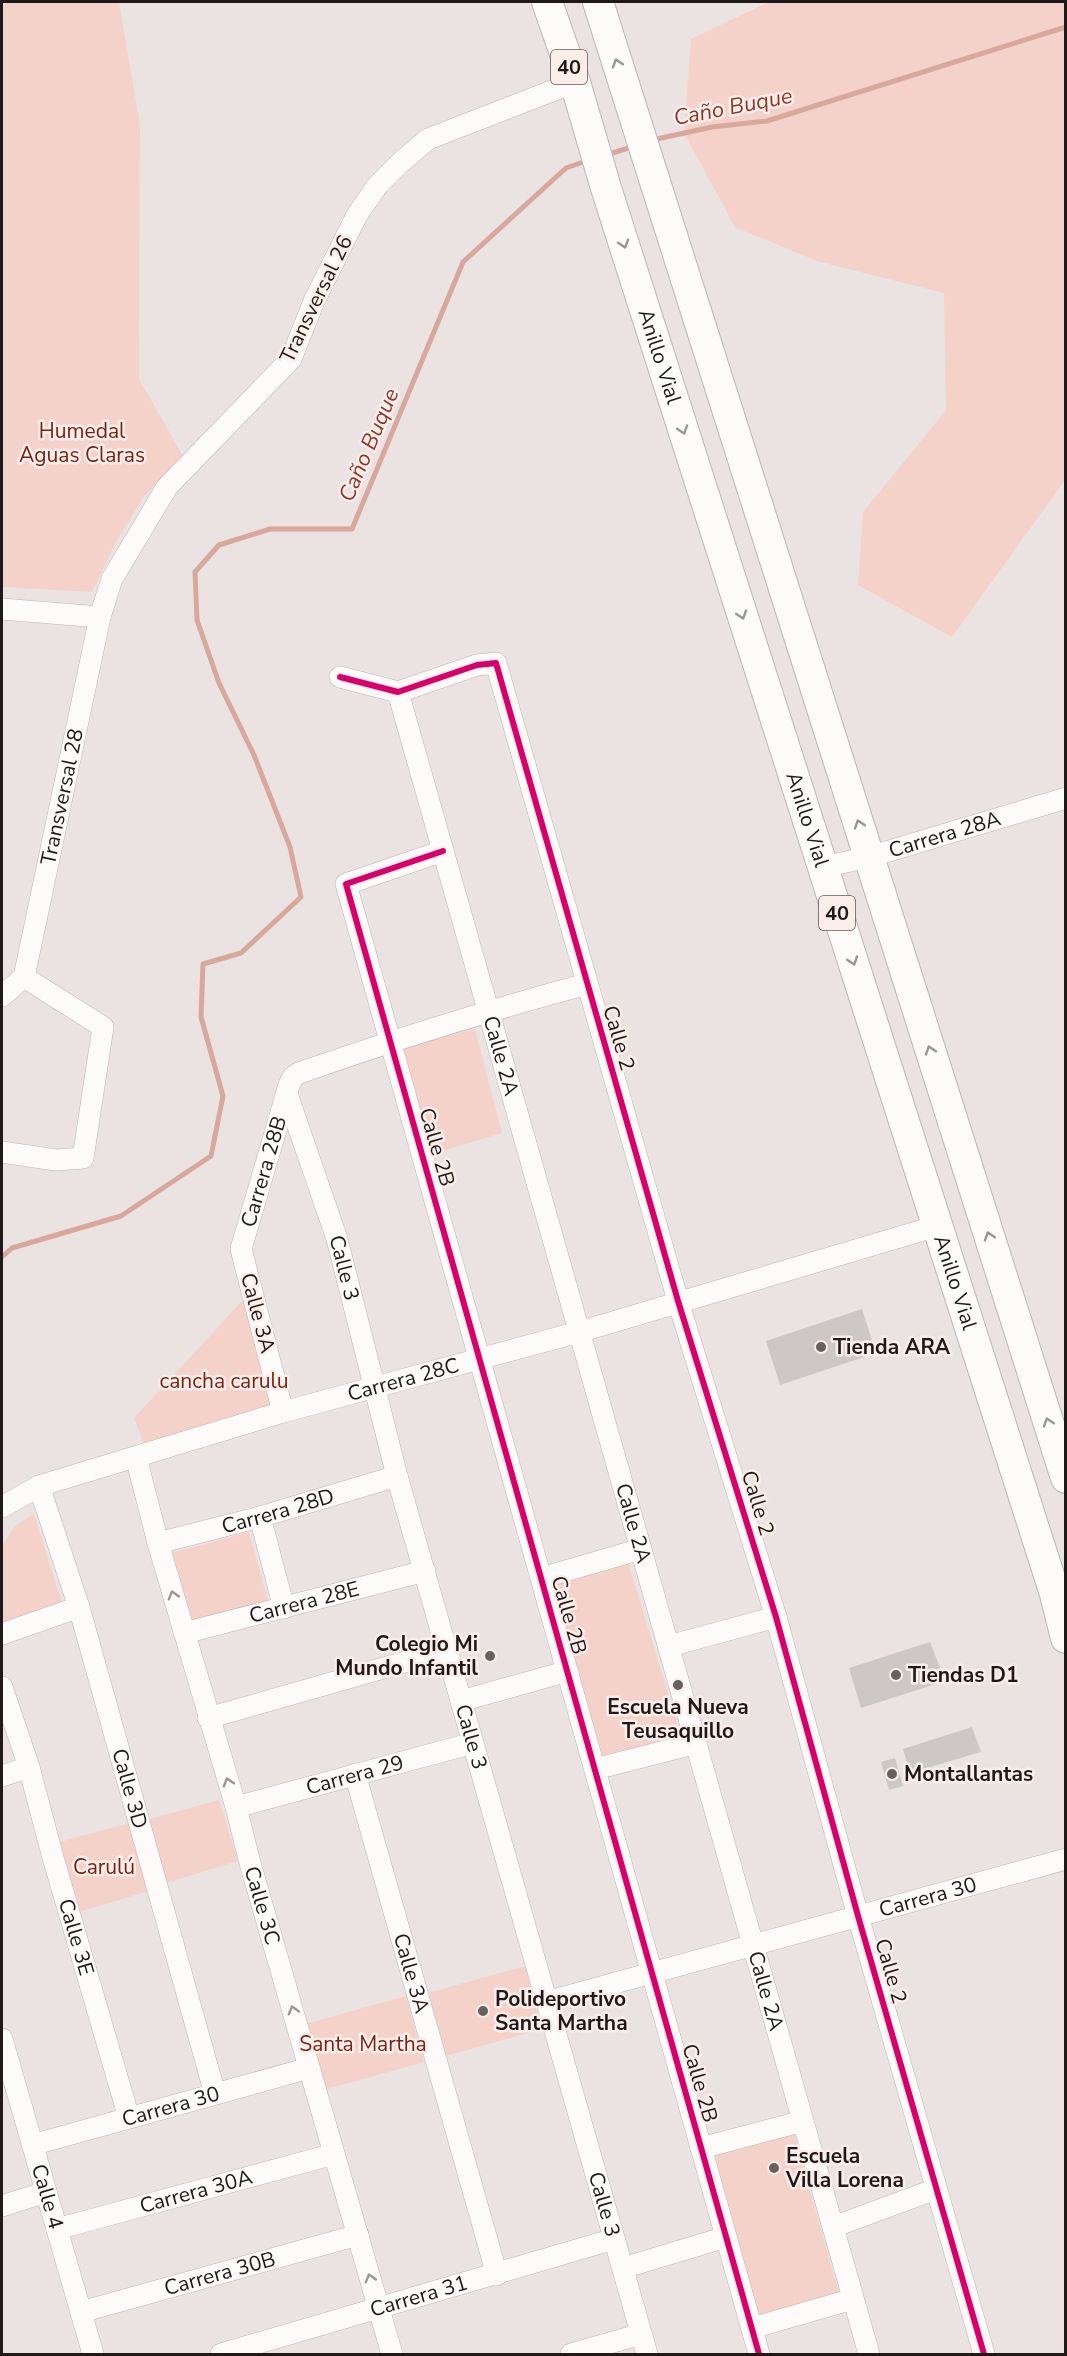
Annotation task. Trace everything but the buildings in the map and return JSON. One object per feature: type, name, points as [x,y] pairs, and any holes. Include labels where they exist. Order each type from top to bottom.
[{"type":"highway","name":"Anillo Vial","points":[[547,2],[575,82],[606,188],[1055,1594],[1065,1638]]},
{"type":"highway","name":"40","points":[[598,2],[1065,1478]]},
{"type":"street","name":"Transversal 26","points":[[100,617],[112,579],[167,487],[291,359],[314,301],[357,215],[377,186],[428,139],[575,82]]},
{"type":"street","points":[[2,609],[100,617]]},
{"type":"street","name":"Transversal 28","points":[[24,977],[100,617]]},
{"type":"street","name":"Calle 2","points":[[398,692],[477,664],[496,663],[678,1301],[776,1617],[858,1916],[984,2355]]},
{"type":"street","points":[[340,677],[398,692]]},
{"type":"street","name":"Calle 2A","points":[[398,692],[869,2355]]},
{"type":"street","name":"Carrera 28A","points":[[823,867],[869,857],[1065,798]]},
{"type":"street","name":"Calle 2B","points":[[443,851],[346,884],[759,2355]]},
{"type":"street","points":[[2,996],[24,977],[103,1027],[83,1158],[56,1160],[2,1152]]},
{"type":"street","points":[[288,1089],[293,1077],[299,1073],[488,1010],[587,984]]},
{"type":"street","name":"Carrera 28B","points":[[241,1249],[288,1089]]},
{"type":"street","name":"Calle 3","points":[[288,1089],[337,1239],[397,1476],[647,2355]]},
{"type":"street","name":"Carrera 28C","points":[[2,1524],[6,1505],[39,1486],[283,1412],[579,1332],[937,1226]]},
{"type":"street","name":"Calle 3A","points":[[241,1249],[283,1412]]},
{"type":"street","name":"Calle 3C","points":[[136,1457],[158,1544],[236,1807],[392,2355]]},
{"type":"street","name":"Carrera 28D","points":[[158,1544],[260,1517],[397,1476]]},
{"type":"street","name":"Calle 3D","points":[[39,1486],[79,1607],[215,2094]]},
{"type":"street","points":[[260,1517],[284,1608]]},
{"type":"street","points":[[541,1578],[641,1549]]},
{"type":"street","name":"Carrera 28E","points":[[184,1633],[425,1571]]},
{"type":"street","points":[[2,1634],[79,1607]]},
{"type":"street","points":[[669,1646],[776,1617]]},
{"type":"street","points":[[208,1718],[447,1650]]},
{"type":"street","points":[[461,1701],[568,1671]]},
{"type":"street","name":"Calle 3E","points":[[2,1687],[29,1767],[129,2118]]},
{"type":"street","name":"Carrera 29","points":[[236,1807],[473,1743]]},
{"type":"street","points":[[595,1769],[697,1743]]},
{"type":"street","points":[[2,1776],[29,1767]]},
{"type":"street","name":"Calle 3A","points":[[355,1774],[497,2275]]},
{"type":"street","name":"Carrera 30","points":[[546,2002],[1065,1859]]},
{"type":"street","name":"Calle 4","points":[[2,2039],[93,2355]]},
{"type":"street","name":"Carrera 30","points":[[32,2145],[309,2068]]},
{"type":"street","points":[[701,2148],[803,2121]]},
{"type":"street","name":"Carrera 30A","points":[[57,2229],[334,2154]]},
{"type":"street","points":[[834,2227],[936,2189]]},
{"type":"street","points":[[2,2206],[46,2192]]},
{"type":"street","name":"Carrera 30B","points":[[81,2313],[358,2235]]},
{"type":"street","points":[[623,2268],[726,2237]]},
{"type":"street","name":"Carrera 31","points":[[221,2355],[614,2239]]},
{"type":"street","points":[[752,2328],[853,2299]]},
{"type":"street","points":[[571,2355],[641,2334]]},
{"type":"green space","name":"Humedal Aguas Claras","points":[[2,2],[119,2],[140,124],[139,379],[184,458],[145,495],[117,540],[92,592],[2,587]]},
{"type":"green space","points":[[769,2],[1065,2],[1065,480],[952,637],[858,585],[863,512],[946,410],[944,293],[817,261],[735,227],[684,133],[691,39]]},
{"type":"green space","points":[[475,1029],[502,1133],[418,1158],[387,1051]]},
{"type":"green space","name":"cancha carulu","points":[[243,1300],[273,1406],[145,1447],[134,1418]]},
{"type":"green space","points":[[34,1514],[63,1606],[2,1628],[2,1546],[15,1526]]},
{"type":"green space","points":[[249,1532],[268,1601],[191,1622],[172,1553]]},
{"type":"green space","points":[[628,1562],[683,1743],[592,1769],[542,1589]]},
{"type":"green space","name":"Carulú","points":[[219,1800],[238,1861],[163,1884],[146,1820]]},
{"type":"green space","name":"Carulú","points":[[136,1821],[155,1889],[79,1912],[60,1842]]},
{"type":"green space","name":"Polideportivo Santa Martha","points":[[525,1966],[542,2029],[442,2057],[424,1994]]},
{"type":"green space","name":"Santa Martha","points":[[406,1996],[424,2062],[320,2091],[302,2025]]},
{"type":"green space","points":[[794,2134],[839,2293],[751,2320],[703,2157]]},
{"type":"waterway","name":"Caño Buque","points":[[652,140],[712,127],[767,121],[1066,27]]},
{"type":"waterway","name":"Caño Buque","points":[[606,155],[635,146]]},
{"type":"waterway","name":"Caño Buque","points":[[2,1257],[12,1248],[121,1216],[211,1156],[223,1096],[201,1017],[203,964],[241,953],[301,897],[290,847],[254,755],[219,683],[197,620],[195,572],[219,545],[270,529],[352,529],[463,262],[566,168],[589,160]]},
{"type":"cycle path","points":[[340,677],[398,692],[477,665],[496,663],[678,1301],[776,1617],[858,1916],[984,2354]]},
{"type":"cycle path","points":[[443,851],[346,884],[759,2354]]},
{"type":"place","name":"Tienda ARA","points":[[821,1347]]},
{"type":"place","name":"Colegio Mi Mundo Infantil","points":[[490,1656]]},
{"type":"place","name":"Tiendas D1","points":[[896,1675]]},
{"type":"place","name":"Escuela Nueva Teusaquillo","points":[[678,1685]]},
{"type":"place","name":"Montallantas","points":[[892,1774]]},
{"type":"place","name":"Polideportivo Santa Martha","points":[[483,2011]]},
{"type":"place","name":"Escuela Villa Lorena","points":[[774,2168]]}]
